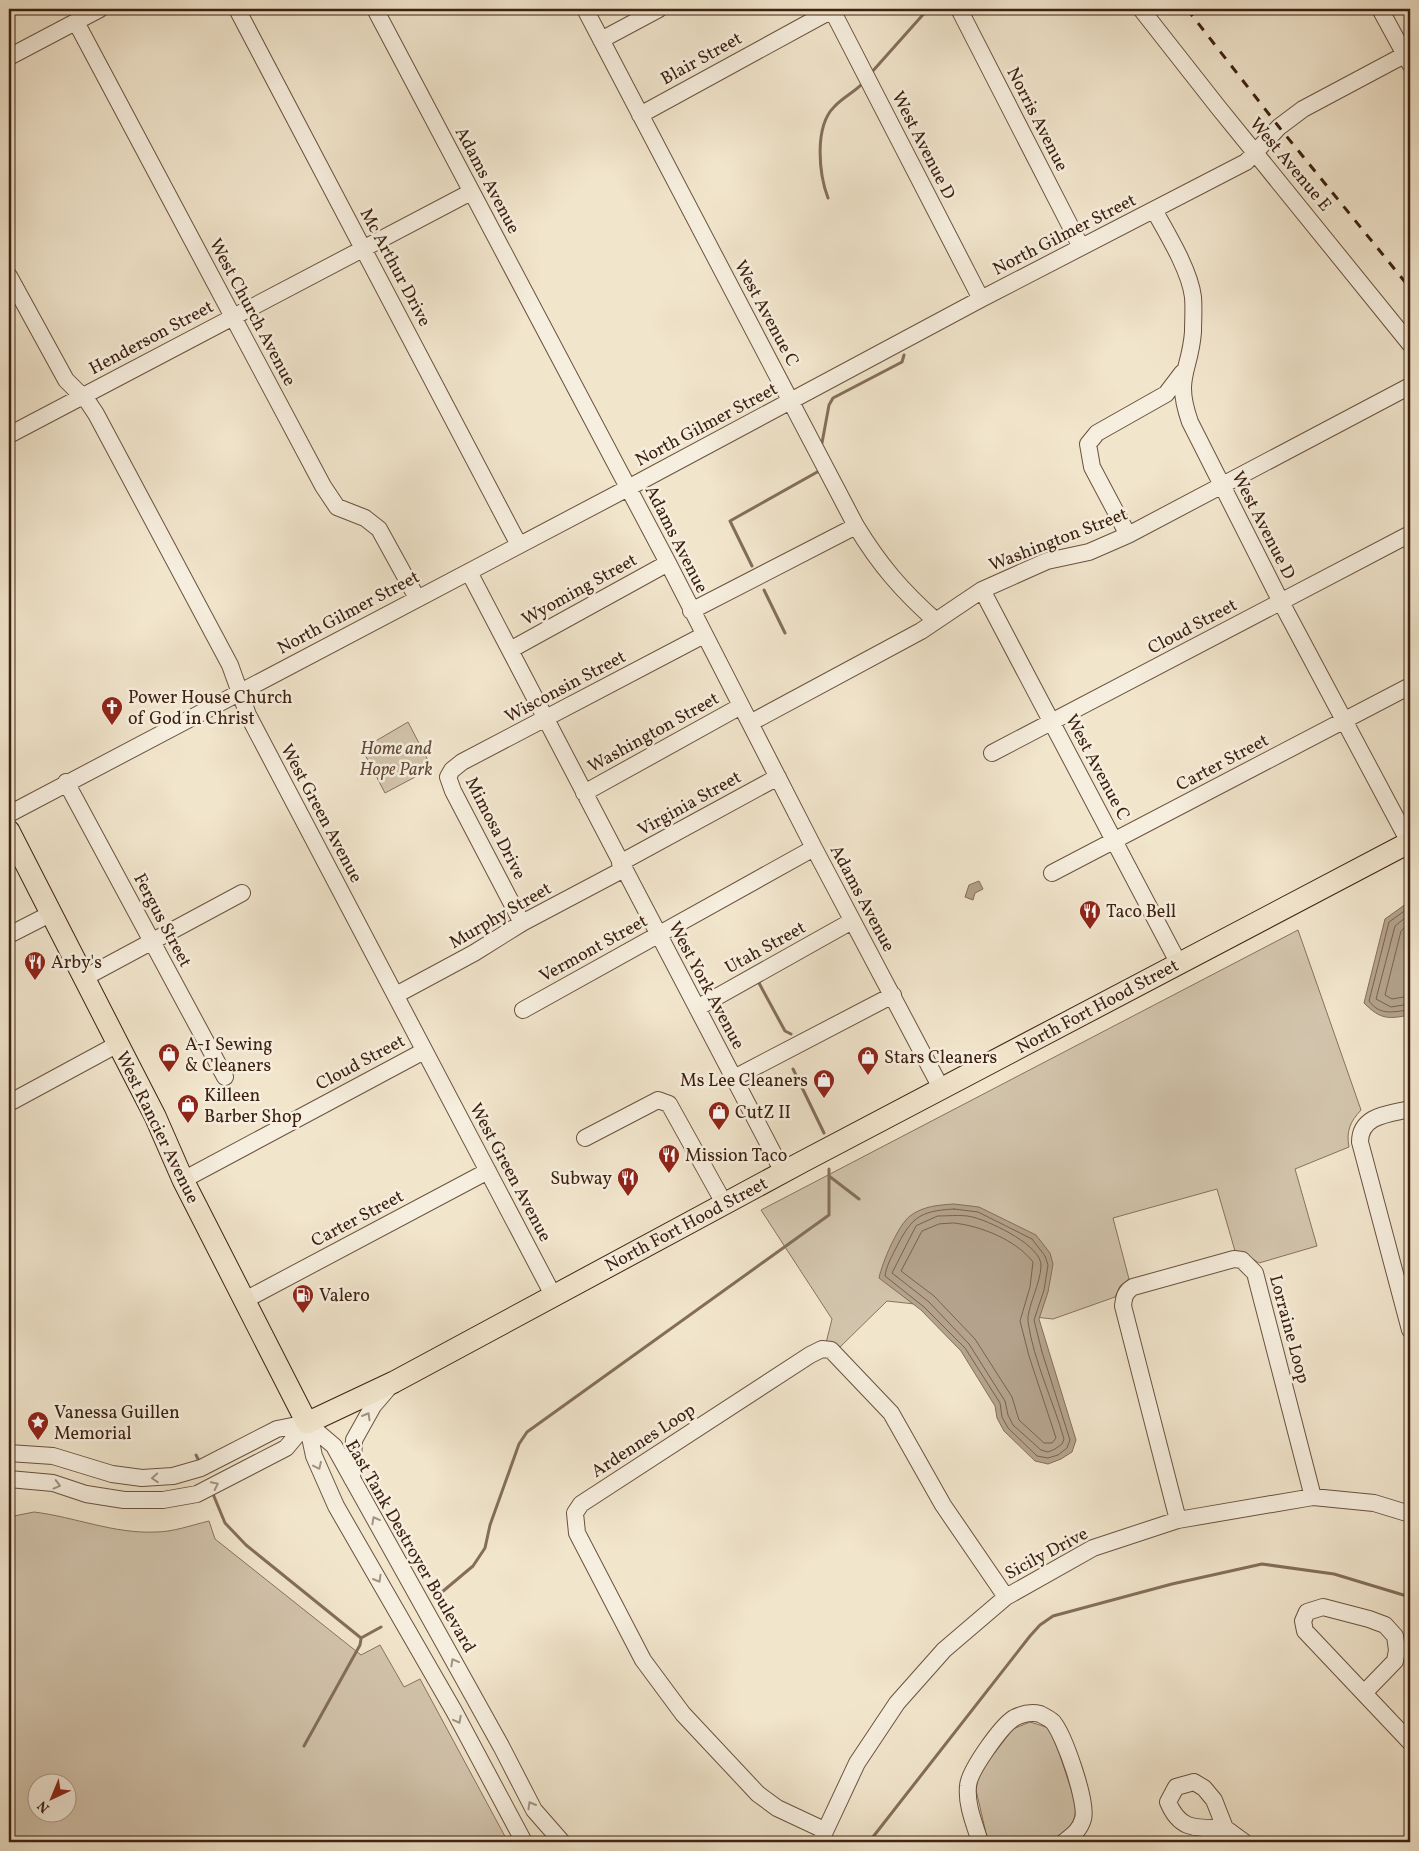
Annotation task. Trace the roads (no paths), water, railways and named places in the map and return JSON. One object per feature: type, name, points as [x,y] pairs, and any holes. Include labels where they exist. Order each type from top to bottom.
[{"type":"main road","name":"West Rancier Avenue","points":[[9,830],[155,1116],[183,1180],[308,1423]]},
{"type":"main road","name":"North Fort Hood Street","points":[[308,1423],[394,1382],[724,1203],[1410,842]]},
{"type":"street","name":"Mc Arthur Drive","points":[[237,9],[518,545]]},
{"type":"street","name":"Adams Avenue","points":[[375,9],[668,563],[852,921],[942,1088]]},
{"type":"street","name":"West Avenue C","points":[[585,9],[856,526],[883,568],[898,587],[936,620]]},
{"type":"street","points":[[601,40],[659,9]]},
{"type":"street","name":"Norris Avenue","points":[[959,9],[1081,247]]},
{"type":"street","name":"West Avenue E","points":[[1141,9],[1410,344]]},
{"type":"street","points":[[1380,9],[1409,57]]},
{"type":"street","name":"West Avenue D","points":[[824,11],[867,78],[981,299]]},
{"type":"street","name":"Blair Street","points":[[640,115],[824,11]]},
{"type":"street","points":[[9,58],[87,14]]},
{"type":"street","name":"West Church Avenue","points":[[87,14],[234,317],[327,493],[337,506],[366,518],[379,528],[417,598]]},
{"type":"street","name":"North Gilmer Street","points":[[9,814],[66,782],[628,488],[981,299],[1246,162],[1279,127],[1303,110],[1409,57]]},
{"type":"street","name":"Henderson Street","points":[[9,436],[363,247],[471,192]]},
{"type":"street","name":"West Avenue D","points":[[1154,210],[1180,262],[1193,298],[1193,332],[1181,386],[1183,404],[1190,422],[1281,602],[1410,842]]},
{"type":"street","name":"West Green Avenue","points":[[9,276],[66,380],[96,414],[230,665],[248,715],[553,1295]]},
{"type":"street","points":[[1128,535],[1092,467],[1088,444],[1097,433],[1166,394],[1183,372]]},
{"type":"street","name":"Washington Street","points":[[750,723],[921,631],[982,590],[1047,561],[1089,552],[1128,535],[1410,386]]},
{"type":"street","points":[[691,611],[856,526]]},
{"type":"street","name":"Cloud Street","points":[[992,753],[1410,534]]},
{"type":"street","name":"Wyoming Street","points":[[510,650],[668,563]]},
{"type":"street","name":"West York Avenue","points":[[469,572],[783,1172]]},
{"type":"street","name":"West Avenue C","points":[[982,590],[1179,964]]},
{"type":"street","name":"Wisconsin Street","points":[[448,777],[452,770],[462,762],[704,635]]},
{"type":"street","name":"Carter Street","points":[[1052,873],[1410,686]]},
{"type":"street","name":"Washington Street","points":[[584,793],[741,706]]},
{"type":"street","name":"Mimosa Drive","points":[[448,777],[453,791],[522,923]]},
{"type":"street","name":"Virginia Street","points":[[622,866],[778,777]]},
{"type":"street","name":"Fergus Street","points":[[66,782],[225,1077]]},
{"type":"street","name":"Vermont Street","points":[[523,1010],[814,848]]},
{"type":"street","name":"Murphy Street","points":[[396,995],[474,953],[522,923],[622,866]]},
{"type":"street","points":[[84,978],[242,893]]},
{"type":"street","points":[[9,935],[52,913]]},
{"type":"street","name":"Utah Street","points":[[697,1008],[852,921]]},
{"type":"street","points":[[734,1078],[893,995]]},
{"type":"street","points":[[9,1103],[118,1044]]},
{"type":"street","name":"Cloud Street","points":[[183,1180],[424,1051]]},
{"type":"street","points":[[585,1138],[658,1100],[666,1101],[724,1203]]},
{"type":"street","points":[[1410,1109],[1370,1119],[1360,1133],[1360,1142],[1410,1330]]},
{"type":"street","name":"Carter Street","points":[[245,1300],[488,1171]]},
{"type":"street","name":"Lorraine Loop","points":[[1178,1520],[1123,1306],[1124,1297],[1126,1291],[1133,1287],[1234,1259],[1242,1260],[1255,1273],[1313,1498]]},
{"type":"street","name":"Ardennes Loop","points":[[822,1836],[758,1794],[683,1714],[643,1660],[577,1533],[575,1513],[581,1504],[810,1355],[822,1349],[831,1350],[891,1413],[943,1505],[1006,1598]]},
{"type":"street","points":[[352,1479],[354,1440],[373,1406],[394,1382]]},
{"type":"street","points":[[308,1423],[314,1456],[336,1506],[454,1711],[524,1842]]},
{"type":"street","name":"North Fort Hood Street","points":[[9,1453],[20,1452],[53,1456],[112,1474],[142,1478],[173,1476],[201,1468],[277,1429],[308,1423]]},
{"type":"street","name":"North Fort Hood Street","points":[[9,1479],[53,1483],[86,1494],[124,1500],[163,1500],[197,1494],[286,1448],[308,1423]]},
{"type":"street","name":"East Tank Destroyer Boulevard","points":[[308,1423],[334,1446],[496,1737],[534,1810],[562,1842]]},
{"type":"street","name":"Sicily Drive","points":[[822,1836],[857,1763],[897,1702],[944,1650],[1006,1598],[1093,1548],[1178,1520],[1313,1498],[1374,1503],[1410,1514]]},
{"type":"street","points":[[1364,1693],[1395,1661],[1397,1650],[1394,1636],[1385,1625],[1369,1619],[1323,1607],[1307,1612],[1303,1621],[1305,1631],[1410,1742]]},
{"type":"street","points":[[980,1842],[967,1795],[971,1773],[1008,1724],[1025,1713],[1039,1714],[1052,1720],[1060,1733],[1073,1768],[1084,1806],[1084,1818],[1077,1832],[1064,1842]]},
{"type":"street","points":[[1224,1828],[1244,1842]]},
{"type":"water","points":[[979,881],[983,889],[975,893],[973,900],[965,897],[969,885]]},
{"type":"water","points":[[1410,901],[1410,1015],[1385,1017],[1375,1013],[1364,1003],[1385,919]]},
{"type":"water","points":[[954,1204],[979,1207],[1036,1235],[1050,1253],[1053,1264],[1048,1292],[1039,1319],[1076,1440],[1072,1452],[1061,1459],[1048,1464],[1035,1461],[1004,1431],[997,1418],[995,1406],[961,1351],[921,1310],[879,1278],[891,1245],[910,1216],[926,1208]]},
{"type":"waterway","points":[[871,73],[928,9]]},
{"type":"waterway","points":[[828,198],[822,176],[820,151],[823,126],[834,107],[864,82]]},
{"type":"waterway","points":[[822,443],[829,405],[833,398],[902,362],[904,355]]},
{"type":"waterway","points":[[752,566],[730,521],[819,471]]},
{"type":"waterway","points":[[764,590],[785,633]]},
{"type":"waterway","points":[[759,983],[785,1031],[791,1034]]},
{"type":"waterway","points":[[793,1069],[824,1133]]},
{"type":"waterway","points":[[442,1592],[473,1566],[485,1548],[490,1525],[519,1444],[527,1432],[829,1215],[829,1169]]},
{"type":"waterway","points":[[829,1176],[859,1199]]},
{"type":"waterway","points":[[196,1455],[199,1461]]},
{"type":"waterway","points":[[213,1494],[225,1523],[246,1545],[361,1638],[381,1627]]},
{"type":"waterway","points":[[869,1842],[1030,1636],[1040,1625],[1053,1616],[1172,1584],[1262,1564],[1334,1574],[1410,1597]]},
{"type":"waterway","points":[[304,1746],[360,1645],[361,1639]]},
{"type":"railway","points":[[1187,9],[1279,127],[1410,288]]},
{"type":"place","name":"Power House Church of God in Christ","points":[[112,726]]},
{"type":"place","name":"Taco Bell","points":[[1090,930]]},
{"type":"place","name":"Arby's","points":[[35,981]]},
{"type":"place","name":"A-1 Sewing & Cleaners","points":[[169,1073]]},
{"type":"place","name":"Stars Cleaners","points":[[868,1076]]},
{"type":"place","name":"Ms Lee Cleaners","points":[[824,1099]]},
{"type":"place","name":"Killeen Barber Shop","points":[[188,1124]]},
{"type":"place","name":"CutZ II","points":[[719,1131]]},
{"type":"place","name":"Mission Taco","points":[[669,1174]]},
{"type":"place","name":"Subway","points":[[628,1197]]},
{"type":"place","name":"Valero","points":[[303,1314]]},
{"type":"place","name":"Vanessa Guillen Memorial","points":[[38,1441]]},
{"type":"park label","name":"Home and Hope Park","points":[[396,758]]}]
